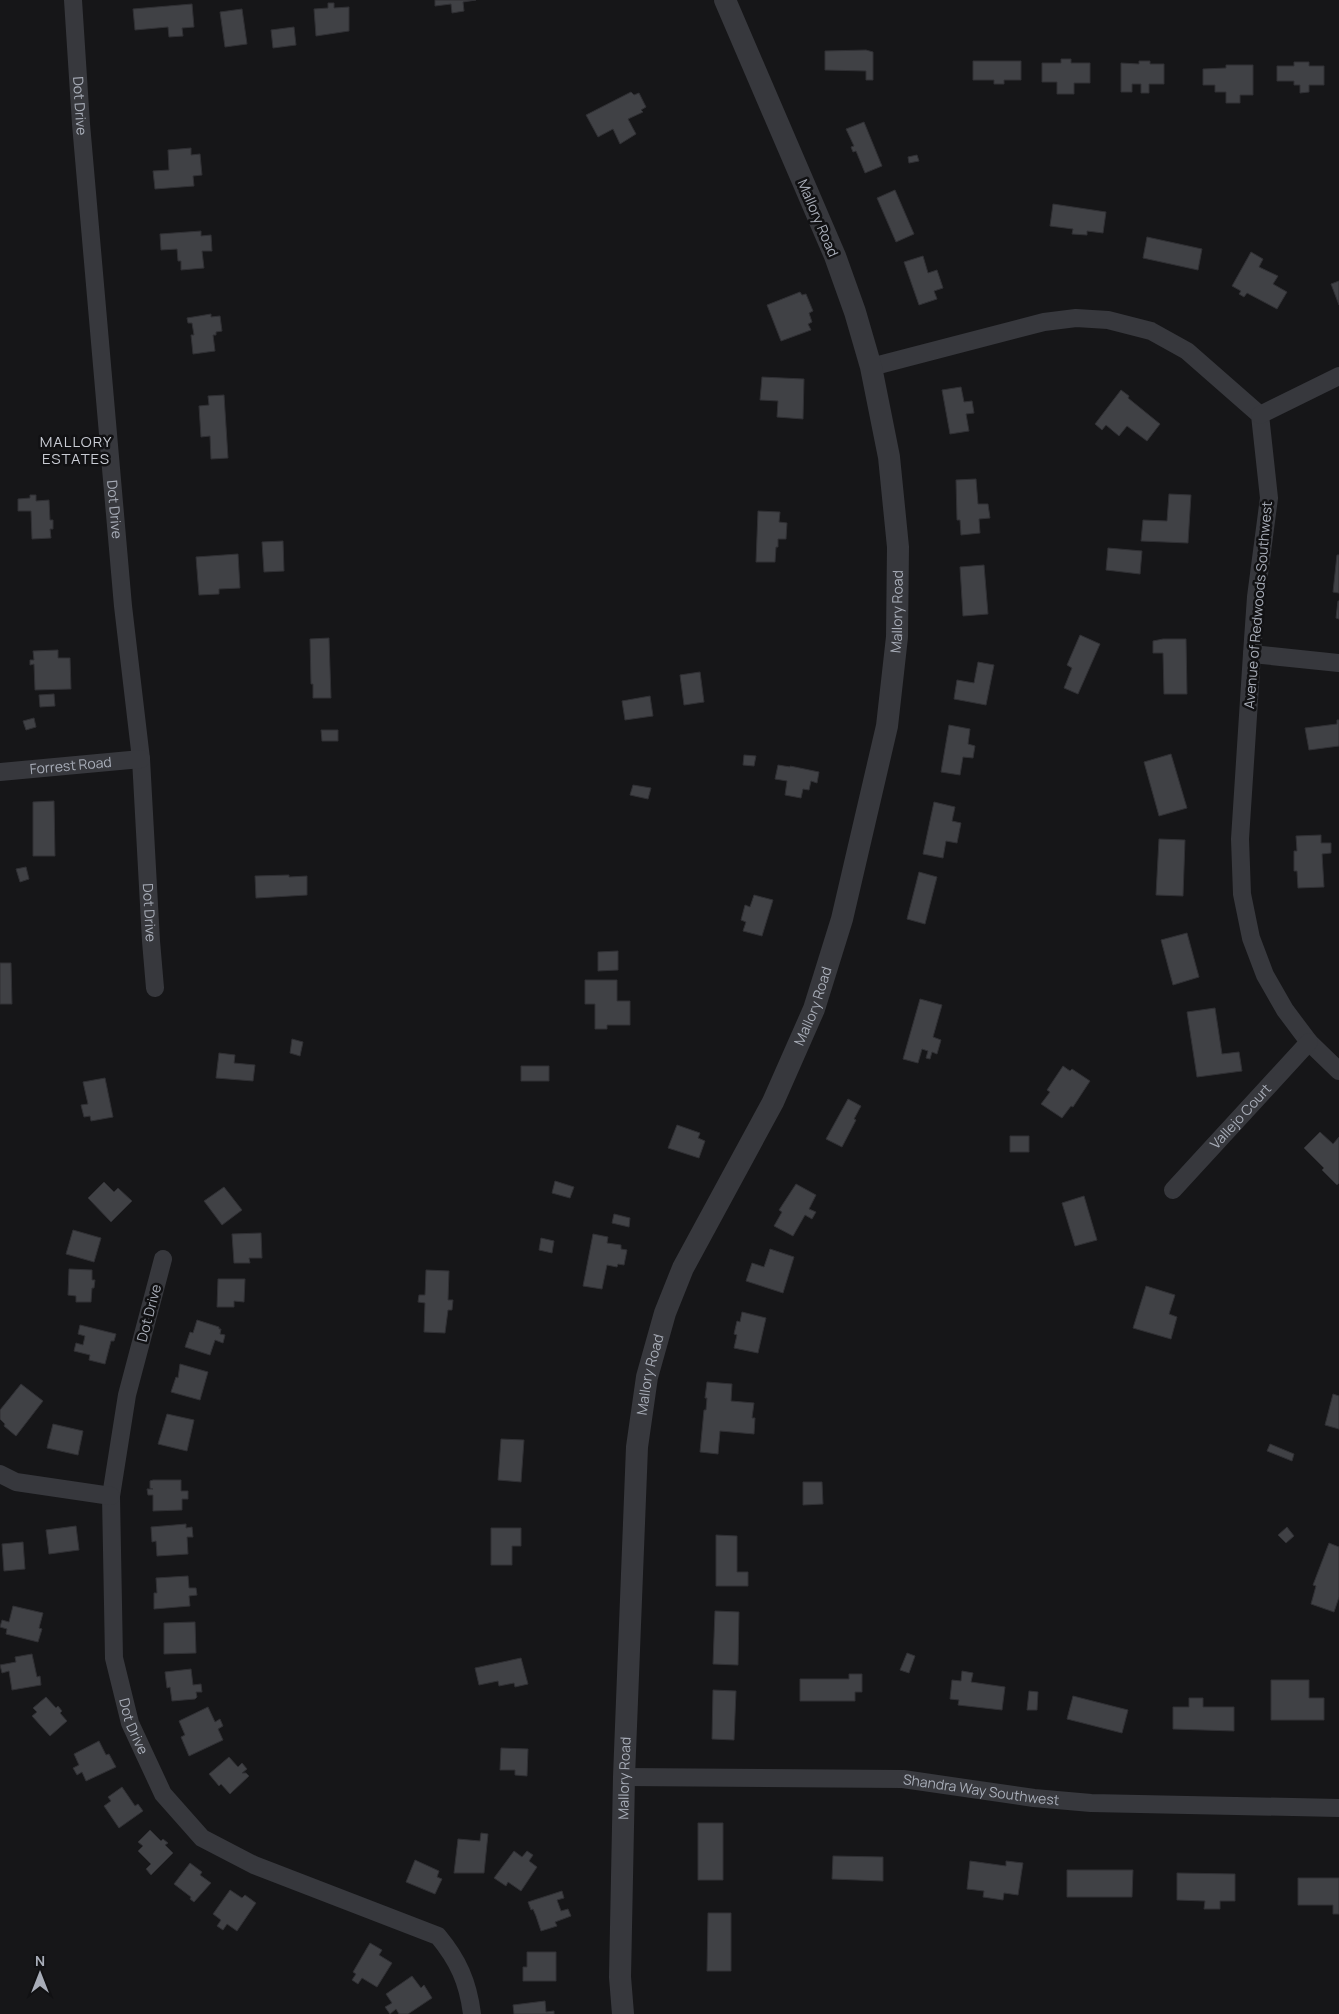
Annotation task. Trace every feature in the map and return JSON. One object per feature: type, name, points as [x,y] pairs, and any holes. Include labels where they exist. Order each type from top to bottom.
[{"type":"street","name":"Dot Drive","points":[[73,0],[80,124],[123,606],[141,759],[155,988]]},
{"type":"street","name":"Mallory Road","points":[[623,2014],[620,1977],[624,1776],[637,1447],[642,1403],[651,1359],[665,1313],[683,1268],[773,1102],[814,1009],[842,918],[887,726],[897,637],[898,547],[889,457],[871,367],[855,312],[834,256],[725,0]]},
{"type":"street","points":[[871,367],[1044,322],[1076,318],[1108,320],[1151,331],[1187,351],[1260,415],[1339,376]]},
{"type":"street","name":"Avenue of Redwoods Southwest","points":[[1260,415],[1269,498],[1256,598],[1252,654],[1240,839],[1242,894],[1251,938],[1265,975],[1285,1010],[1308,1042],[1339,1071]]},
{"type":"street","points":[[1252,654],[1339,663]]},
{"type":"street","name":"Forrest Road","points":[[0,772],[141,759]]},
{"type":"street","name":"Vallejo Court","points":[[1173,1190],[1308,1042]]},
{"type":"street","name":"Dot Drive","points":[[163,1259],[127,1395],[111,1496],[114,1658],[130,1723],[163,1794],[202,1838],[254,1865],[438,1936],[452,1953],[462,1976],[472,2014]]},
{"type":"street","points":[[0,1474],[16,1482],[111,1496]]},
{"type":"street","name":"Shandra Way Southwest","points":[[624,1776],[903,1779],[1034,1798],[1091,1803],[1339,1808]]},
{"type":"building","points":[[435,0],[476,0],[463,2],[464,11],[452,13],[451,4],[435,6]]},
{"type":"building","points":[[328,3],[334,3],[334,8],[349,7],[349,31],[316,36],[314,9],[328,8]]},
{"type":"building","points":[[192,4],[194,27],[182,28],[183,36],[169,37],[168,27],[135,30],[133,9]]},
{"type":"building","points":[[242,9],[247,44],[225,47],[220,12]]},
{"type":"building","points":[[294,27],[296,45],[273,48],[271,30]]},
{"type":"building","points":[[866,50],[873,52],[873,80],[866,80],[866,71],[825,70],[825,51]]},
{"type":"building","points":[[1061,59],[1071,59],[1071,63],[1090,63],[1090,83],[1074,83],[1074,94],[1057,94],[1057,82],[1042,82],[1042,63],[1061,63]]},
{"type":"building","points":[[973,61],[1021,61],[1021,80],[1004,80],[1004,84],[994,84],[994,80],[973,80]]},
{"type":"building","points":[[1139,61],[1150,61],[1150,64],[1164,64],[1164,84],[1149,84],[1149,93],[1141,93],[1141,84],[1132,84],[1132,92],[1121,92],[1121,63],[1139,64]]},
{"type":"building","points":[[1294,62],[1309,62],[1309,66],[1324,66],[1324,85],[1309,85],[1309,92],[1300,93],[1300,85],[1294,85],[1294,81],[1277,81],[1277,66],[1294,66]]},
{"type":"building","points":[[1226,65],[1253,65],[1253,95],[1240,95],[1240,103],[1226,103],[1226,92],[1215,92],[1215,85],[1203,85],[1203,69],[1226,68]]},
{"type":"building","points":[[631,92],[634,95],[639,93],[646,107],[641,110],[643,112],[628,119],[636,134],[620,144],[613,129],[598,137],[586,115]]},
{"type":"building","points":[[864,122],[882,166],[865,173],[856,151],[853,152],[851,147],[854,146],[846,129]]},
{"type":"building","points":[[191,148],[191,155],[200,154],[202,175],[193,176],[194,186],[155,189],[153,171],[169,170],[168,150]]},
{"type":"building","points":[[917,155],[919,161],[909,163],[908,157]]},
{"type":"building","points":[[895,190],[914,234],[896,242],[877,198]]},
{"type":"building","points":[[1053,204],[1106,212],[1103,233],[1087,231],[1087,235],[1072,234],[1073,229],[1050,226]]},
{"type":"building","points":[[201,231],[201,236],[211,235],[212,251],[202,251],[204,268],[181,270],[181,261],[178,261],[177,249],[161,250],[160,234]]},
{"type":"building","points":[[1147,237],[1202,249],[1198,270],[1143,258]]},
{"type":"building","points":[[1251,252],[1263,259],[1259,267],[1278,276],[1273,284],[1287,292],[1277,309],[1247,293],[1244,297],[1239,294],[1241,291],[1232,286]]},
{"type":"building","points":[[923,256],[928,273],[937,270],[943,288],[934,291],[937,299],[919,305],[904,262]]},
{"type":"building","points":[[1339,281],[1339,305],[1331,284]]},
{"type":"building","points":[[800,292],[802,295],[806,294],[813,311],[809,313],[812,322],[808,324],[811,330],[781,341],[767,305]]},
{"type":"building","points":[[211,314],[211,317],[220,316],[222,331],[216,332],[216,335],[213,335],[215,351],[193,354],[191,335],[194,335],[192,323],[188,323],[187,318]]},
{"type":"building","points":[[762,377],[804,379],[803,419],[777,417],[778,401],[760,400]]},
{"type":"building","points":[[961,387],[964,402],[972,401],[974,413],[966,414],[969,431],[950,434],[942,390]]},
{"type":"building","points":[[1121,390],[1160,424],[1147,441],[1127,426],[1119,436],[1106,425],[1102,430],[1095,424]]},
{"type":"building","points":[[224,395],[228,458],[211,459],[210,436],[201,437],[199,406],[209,405],[208,396]]},
{"type":"building","points":[[976,479],[978,504],[988,504],[990,518],[979,519],[980,533],[961,535],[960,520],[957,520],[956,480]]},
{"type":"building","points":[[1169,494],[1191,495],[1188,543],[1141,541],[1143,520],[1167,521]]},
{"type":"building","points":[[30,495],[36,495],[36,501],[49,500],[50,520],[53,520],[53,529],[50,529],[51,538],[32,539],[31,511],[18,511],[18,499],[30,498]]},
{"type":"building","points":[[758,511],[780,512],[779,522],[787,523],[786,539],[778,539],[775,562],[756,562]]},
{"type":"building","points":[[283,541],[284,571],[264,572],[262,542]]},
{"type":"building","points":[[1108,548],[1142,551],[1140,574],[1106,570]]},
{"type":"building","points":[[238,554],[240,588],[219,589],[219,594],[199,595],[196,557]]},
{"type":"building","points":[[1337,555],[1339,555],[1339,593],[1333,592]]},
{"type":"building","points":[[984,565],[988,614],[963,616],[960,567]]},
{"type":"building","points":[[1339,601],[1339,619],[1336,618]]},
{"type":"building","points":[[1080,635],[1100,644],[1078,694],[1064,688],[1072,668],[1067,665]]},
{"type":"building","points":[[329,638],[331,698],[313,698],[310,639]]},
{"type":"building","points":[[1186,639],[1187,694],[1164,694],[1163,653],[1153,653],[1153,641]]},
{"type":"building","points":[[58,650],[58,658],[70,658],[71,689],[35,690],[34,664],[30,665],[30,660],[34,660],[33,651]]},
{"type":"building","points":[[978,662],[994,665],[986,705],[954,699],[957,680],[974,683]]},
{"type":"building","points":[[700,672],[704,702],[684,705],[680,675]]},
{"type":"building","points":[[54,694],[55,706],[40,707],[39,695]]},
{"type":"building","points":[[650,696],[653,716],[625,720],[622,701]]},
{"type":"building","points":[[34,718],[36,727],[26,730],[23,721]]},
{"type":"building","points":[[1337,720],[1339,720],[1339,746],[1309,750],[1305,728],[1337,724]]},
{"type":"building","points":[[949,725],[970,729],[968,744],[975,746],[973,758],[963,757],[960,775],[941,772]]},
{"type":"building","points":[[321,730],[338,730],[338,741],[322,741]]},
{"type":"building","points":[[1171,754],[1187,808],[1159,816],[1144,762]]},
{"type":"building","points":[[744,755],[756,756],[754,766],[743,765]]},
{"type":"building","points":[[778,765],[819,772],[817,783],[811,781],[809,790],[803,789],[801,798],[785,795],[787,781],[775,779]]},
{"type":"building","points":[[633,785],[651,788],[648,799],[630,795]]},
{"type":"building","points":[[54,801],[55,856],[33,856],[33,802]]},
{"type":"building","points":[[934,802],[955,807],[952,821],[961,823],[957,843],[946,841],[943,858],[923,854]]},
{"type":"building","points":[[1321,835],[1321,843],[1331,843],[1331,853],[1322,854],[1324,887],[1298,888],[1297,871],[1294,871],[1294,851],[1297,851],[1296,836]]},
{"type":"building","points":[[1159,839],[1185,840],[1183,896],[1156,895]]},
{"type":"building","points":[[26,867],[29,879],[20,882],[16,869]]},
{"type":"building","points":[[919,872],[937,877],[925,924],[907,919]]},
{"type":"building","points":[[289,875],[289,877],[307,876],[307,895],[256,898],[255,876]]},
{"type":"building","points":[[754,895],[773,900],[762,936],[743,931],[746,922],[741,920],[745,905],[750,907]]},
{"type":"building","points":[[1187,933],[1199,977],[1173,985],[1161,940]]},
{"type":"building","points":[[618,951],[618,970],[598,971],[598,952]]},
{"type":"building","points":[[0,963],[11,963],[12,1004],[0,1004]]},
{"type":"building","points":[[585,980],[617,980],[617,1001],[630,1001],[630,1025],[607,1025],[607,1029],[595,1029],[595,1004],[585,1004]]},
{"type":"building","points":[[920,999],[942,1005],[933,1037],[941,1040],[937,1054],[932,1052],[930,1059],[926,1058],[928,1051],[922,1049],[918,1063],[903,1059]]},
{"type":"building","points":[[1215,1008],[1222,1054],[1239,1052],[1242,1071],[1197,1077],[1187,1012]]},
{"type":"building","points":[[292,1039],[303,1042],[300,1056],[290,1053]]},
{"type":"building","points":[[219,1053],[235,1055],[234,1063],[255,1065],[253,1081],[216,1078]]},
{"type":"building","points":[[521,1066],[549,1066],[549,1081],[521,1081]]},
{"type":"building","points":[[1063,1066],[1070,1071],[1072,1069],[1090,1081],[1073,1107],[1071,1106],[1062,1118],[1041,1104],[1050,1092],[1047,1090]]},
{"type":"building","points":[[105,1078],[113,1117],[91,1121],[90,1116],[84,1117],[81,1105],[88,1104],[83,1082]]},
{"type":"building","points":[[848,1099],[861,1106],[842,1147],[826,1139]]},
{"type":"building","points":[[677,1125],[700,1133],[698,1138],[705,1141],[699,1158],[668,1148]]},
{"type":"building","points":[[1320,1132],[1333,1144],[1339,1137],[1339,1183],[1337,1185],[1322,1170],[1324,1168],[1304,1148]]},
{"type":"building","points":[[1010,1136],[1029,1136],[1029,1152],[1010,1152]]},
{"type":"building","points":[[555,1181],[574,1187],[570,1198],[552,1193]]},
{"type":"building","points":[[104,1182],[114,1192],[118,1188],[132,1201],[111,1222],[88,1198]]},
{"type":"building","points":[[796,1184],[816,1195],[809,1209],[816,1212],[812,1219],[805,1215],[793,1236],[774,1226],[782,1212],[779,1210]]},
{"type":"building","points":[[224,1187],[242,1210],[222,1225],[204,1201]]},
{"type":"building","points":[[1084,1196],[1097,1240],[1075,1246],[1062,1203]]},
{"type":"building","points":[[614,1214],[630,1218],[629,1227],[612,1223]]},
{"type":"building","points":[[73,1230],[101,1238],[94,1262],[66,1254]]},
{"type":"building","points":[[261,1233],[262,1258],[249,1258],[250,1263],[234,1263],[232,1234]]},
{"type":"building","points":[[593,1234],[608,1237],[607,1243],[621,1245],[621,1249],[627,1250],[624,1265],[618,1264],[617,1267],[607,1265],[602,1289],[583,1286]]},
{"type":"building","points":[[541,1238],[554,1241],[552,1253],[539,1250]]},
{"type":"building","points":[[770,1249],[794,1257],[783,1293],[746,1281],[752,1263],[764,1267]]},
{"type":"building","points":[[69,1269],[92,1270],[92,1280],[95,1280],[94,1288],[92,1288],[91,1302],[76,1302],[76,1296],[68,1295]]},
{"type":"building","points":[[426,1270],[449,1271],[448,1300],[453,1300],[452,1310],[448,1310],[445,1333],[424,1332],[425,1303],[418,1302],[419,1295],[425,1295]]},
{"type":"building","points":[[218,1279],[245,1279],[244,1302],[234,1301],[234,1307],[217,1307]]},
{"type":"building","points":[[1146,1286],[1175,1295],[1169,1314],[1177,1317],[1171,1339],[1133,1328]]},
{"type":"building","points":[[742,1312],[766,1318],[758,1353],[734,1348],[737,1335],[734,1334],[737,1321],[740,1322]]},
{"type":"building","points":[[197,1320],[219,1327],[221,1329],[220,1334],[225,1335],[223,1343],[215,1340],[210,1355],[185,1347],[190,1332],[193,1333]]},
{"type":"building","points":[[80,1325],[116,1334],[114,1341],[111,1341],[105,1364],[89,1360],[90,1355],[74,1351],[76,1343],[83,1345],[85,1336],[78,1334]]},
{"type":"building","points":[[180,1364],[208,1372],[200,1400],[171,1392],[176,1377],[178,1378]]},
{"type":"building","points":[[707,1382],[732,1384],[731,1401],[754,1403],[752,1418],[755,1418],[754,1434],[720,1431],[718,1454],[700,1452],[704,1410],[706,1410]]},
{"type":"building","points":[[21,1384],[43,1401],[16,1436],[4,1426],[5,1424],[0,1419],[0,1410]]},
{"type":"building","points":[[1333,1394],[1339,1396],[1339,1429],[1325,1425]]},
{"type":"building","points":[[167,1414],[194,1420],[187,1451],[158,1444]]},
{"type":"building","points":[[53,1424],[83,1431],[78,1455],[47,1448]]},
{"type":"building","points":[[501,1439],[524,1440],[521,1482],[498,1480]]},
{"type":"building","points":[[1270,1444],[1294,1454],[1292,1461],[1267,1451]]},
{"type":"building","points":[[181,1480],[181,1491],[188,1491],[188,1499],[182,1499],[182,1510],[153,1511],[153,1495],[148,1495],[147,1489],[153,1489],[150,1488],[150,1481]]},
{"type":"building","points":[[803,1482],[822,1482],[823,1504],[803,1505]]},
{"type":"building","points":[[186,1524],[186,1528],[192,1527],[193,1537],[187,1537],[188,1554],[157,1556],[156,1541],[152,1542],[151,1527]]},
{"type":"building","points":[[76,1526],[79,1550],[49,1554],[46,1530]]},
{"type":"building","points":[[1287,1527],[1294,1536],[1286,1543],[1278,1535]]},
{"type":"building","points":[[491,1528],[521,1528],[521,1546],[512,1546],[512,1565],[491,1565]]},
{"type":"building","points":[[716,1535],[737,1536],[737,1572],[748,1572],[748,1586],[716,1586]]},
{"type":"building","points":[[23,1542],[25,1569],[4,1571],[2,1544]]},
{"type":"building","points":[[1329,1543],[1339,1547],[1339,1597],[1334,1612],[1311,1604],[1316,1586],[1313,1585]]},
{"type":"building","points":[[188,1576],[189,1588],[196,1588],[197,1595],[189,1596],[190,1606],[154,1609],[154,1593],[157,1593],[156,1578]]},
{"type":"building","points":[[13,1606],[43,1613],[39,1628],[42,1629],[38,1642],[6,1634],[7,1629],[0,1627],[2,1620],[9,1622]]},
{"type":"building","points":[[715,1611],[739,1612],[738,1665],[713,1664]]},
{"type":"building","points":[[195,1622],[196,1653],[164,1654],[164,1623]]},
{"type":"building","points":[[907,1653],[915,1656],[909,1673],[900,1670]]},
{"type":"building","points":[[32,1654],[37,1677],[40,1676],[41,1685],[12,1690],[9,1671],[2,1673],[0,1665],[16,1662],[15,1657]]},
{"type":"building","points":[[521,1658],[528,1684],[515,1687],[514,1683],[499,1686],[498,1681],[479,1685],[475,1668]]},
{"type":"building","points":[[191,1669],[193,1685],[201,1684],[202,1692],[196,1692],[197,1697],[195,1699],[172,1701],[170,1687],[167,1688],[165,1672]]},
{"type":"building","points":[[962,1671],[973,1673],[971,1682],[1005,1687],[1002,1710],[958,1705],[959,1700],[950,1699],[952,1680],[961,1681]]},
{"type":"building","points":[[849,1674],[862,1674],[862,1692],[855,1692],[855,1701],[800,1701],[800,1679],[849,1679]]},
{"type":"building","points":[[1271,1680],[1309,1680],[1309,1698],[1324,1698],[1324,1720],[1271,1720]]},
{"type":"building","points":[[713,1690],[736,1691],[734,1740],[712,1739]]},
{"type":"building","points":[[1029,1691],[1038,1692],[1037,1710],[1027,1710]]},
{"type":"building","points":[[1073,1696],[1128,1710],[1122,1733],[1067,1719]]},
{"type":"building","points":[[46,1697],[56,1708],[58,1706],[62,1711],[60,1713],[67,1721],[50,1736],[32,1716],[37,1712],[33,1708]]},
{"type":"building","points":[[1189,1698],[1203,1698],[1203,1707],[1234,1707],[1234,1731],[1173,1729],[1173,1707],[1189,1707]]},
{"type":"building","points":[[208,1707],[215,1722],[220,1719],[223,1726],[218,1729],[223,1740],[189,1756],[181,1737],[185,1735],[179,1721]]},
{"type":"building","points":[[99,1741],[106,1755],[109,1754],[116,1767],[86,1781],[82,1772],[77,1775],[73,1768],[79,1765],[74,1754]]},
{"type":"building","points":[[501,1748],[528,1749],[527,1776],[515,1775],[515,1770],[500,1770]]},
{"type":"building","points":[[229,1757],[238,1767],[242,1763],[247,1769],[242,1773],[246,1773],[249,1776],[230,1794],[221,1784],[219,1786],[209,1774]]},
{"type":"building","points":[[122,1787],[135,1806],[138,1804],[143,1811],[119,1828],[104,1806],[111,1801],[108,1797]]},
{"type":"building","points":[[698,1823],[723,1823],[723,1880],[698,1880]]},
{"type":"building","points":[[150,1830],[161,1841],[163,1839],[168,1843],[165,1845],[173,1853],[151,1875],[146,1869],[151,1864],[138,1851],[143,1846],[138,1842]]},
{"type":"building","points":[[481,1833],[488,1834],[484,1873],[454,1873],[458,1839],[480,1841]]},
{"type":"building","points":[[514,1851],[522,1857],[527,1851],[533,1855],[529,1861],[537,1867],[521,1891],[508,1882],[506,1886],[494,1878]]},
{"type":"building","points":[[833,1856],[883,1857],[883,1881],[832,1879]]},
{"type":"building","points":[[415,1860],[439,1871],[437,1877],[442,1879],[435,1894],[406,1882]]},
{"type":"building","points":[[970,1861],[1006,1866],[1006,1861],[1023,1863],[1018,1895],[1004,1893],[1003,1900],[983,1897],[984,1891],[967,1889]]},
{"type":"building","points":[[190,1863],[202,1872],[200,1875],[211,1883],[194,1902],[190,1899],[191,1897],[174,1884]]},
{"type":"building","points":[[1067,1870],[1133,1870],[1132,1897],[1067,1897]]},
{"type":"building","points":[[1177,1873],[1235,1874],[1235,1901],[1220,1901],[1220,1909],[1204,1909],[1205,1901],[1177,1900]]},
{"type":"building","points":[[1298,1878],[1339,1878],[1339,1914],[1333,1914],[1333,1905],[1298,1905]]},
{"type":"building","points":[[230,1890],[242,1898],[245,1895],[256,1903],[237,1931],[227,1924],[223,1930],[217,1926],[221,1920],[213,1914]]},
{"type":"building","points":[[562,1891],[564,1898],[557,1900],[561,1911],[568,1909],[571,1916],[555,1922],[557,1926],[541,1931],[533,1909],[531,1910],[528,1902]]},
{"type":"building","points":[[708,1913],[731,1913],[731,1971],[707,1971]]},
{"type":"building","points":[[370,1943],[382,1950],[379,1955],[392,1963],[377,1987],[362,1978],[358,1984],[352,1980],[356,1974],[353,1972]]},
{"type":"building","points":[[527,1952],[556,1952],[556,1981],[523,1981],[523,1967],[527,1967]]},
{"type":"building","points":[[412,1976],[421,1988],[424,1985],[432,1998],[408,2014],[399,2014],[396,2009],[390,2014],[385,2007],[392,2003],[386,1994]]},
{"type":"building","points":[[545,2001],[546,2012],[554,2011],[554,2014],[514,2014],[513,2005]]},
{"type":"district","name":"MALLORY ESTATES","points":[[76,450]]}]
